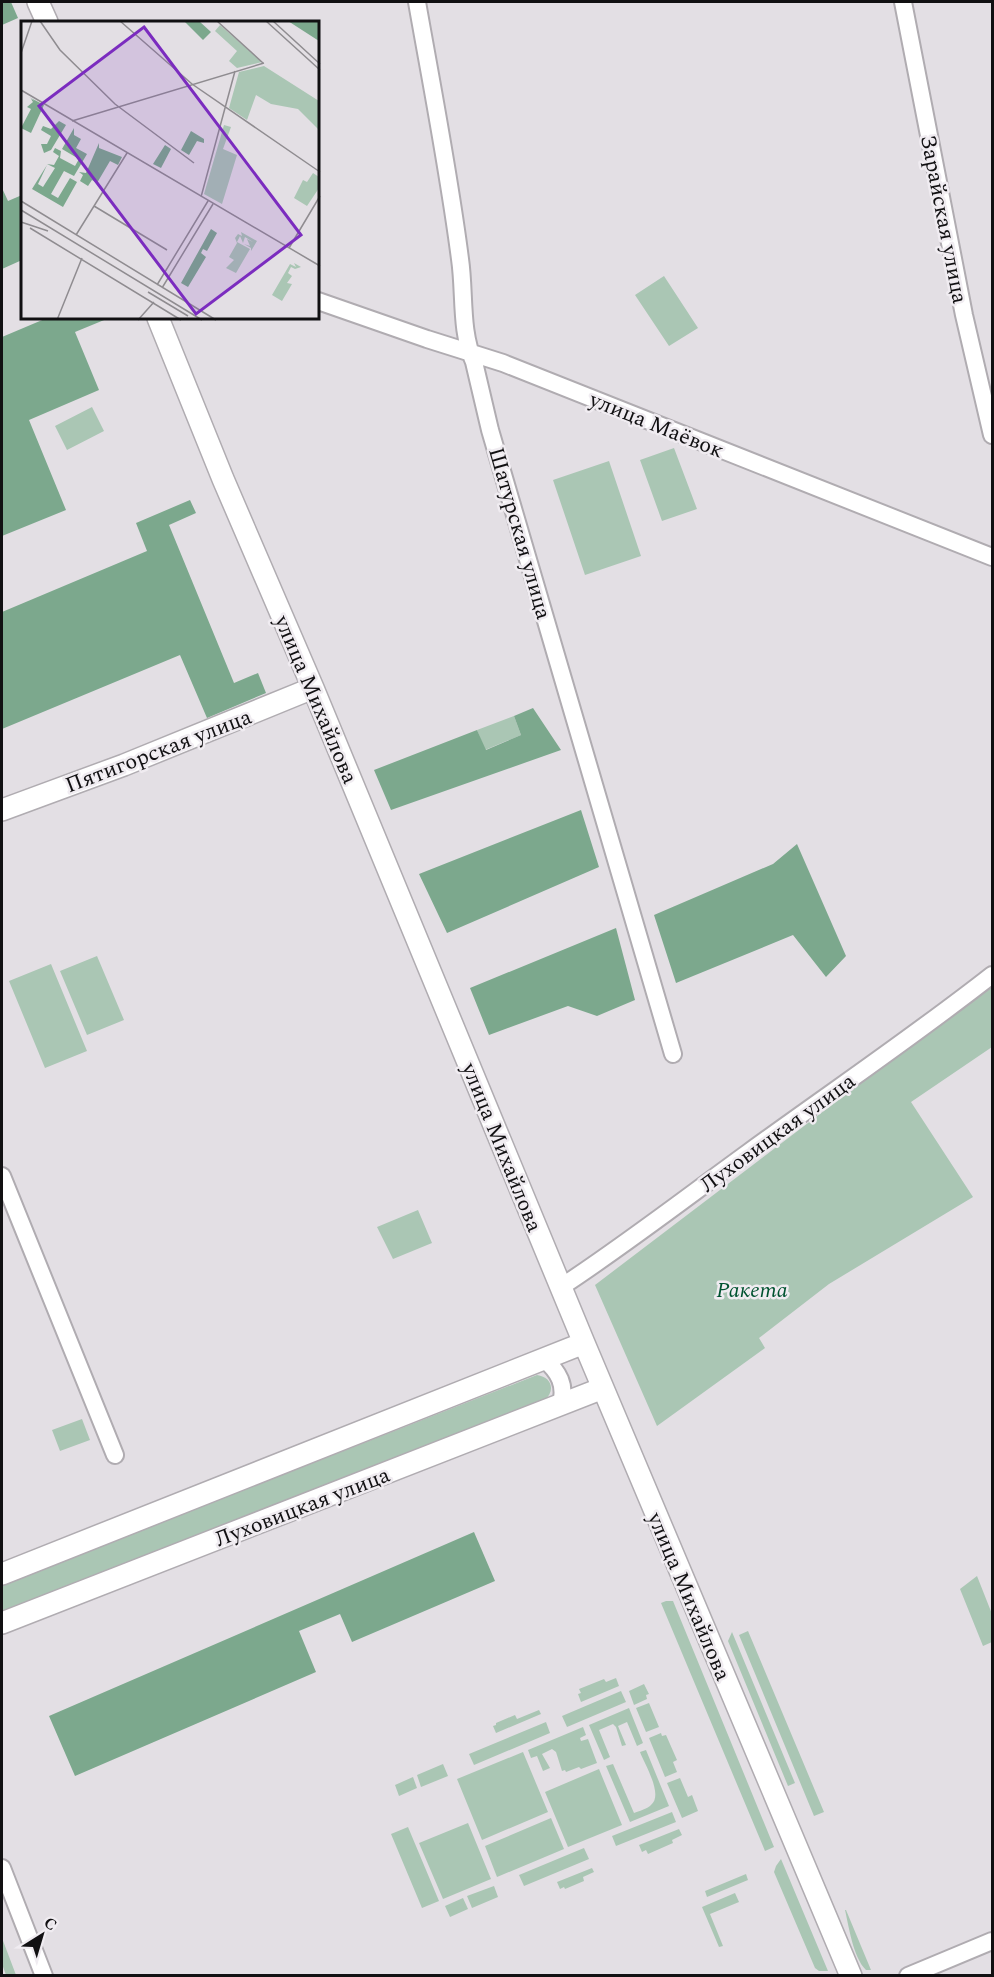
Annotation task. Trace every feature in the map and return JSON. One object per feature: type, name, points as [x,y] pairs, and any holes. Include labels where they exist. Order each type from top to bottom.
[{"type":"street","points":[[38,2],[47,21]]},
{"type":"street","name":"Шатурская улица","points":[[417,2],[460,260],[466,338],[490,430],[674,1054]]},
{"type":"street","name":"Зарайская улица","points":[[903,2],[964,315],[993,435]]},
{"type":"street","name":"улица Маёвок","points":[[320,302],[503,363],[993,557]]},
{"type":"street","name":"улица Михайлова","points":[[159,320],[584,1343],[851,1976]]},
{"type":"street","name":"Пятигорская улица","points":[[2,810],[124,765],[313,688]]},
{"type":"street","name":"Луховицкая улица","points":[[561,1287],[623,1245],[993,975]]},
{"type":"street","points":[[2,1176],[116,1455]]},
{"type":"street","name":"Луховицкая улица","points":[[2,1574],[584,1343]]},
{"type":"street","points":[[544,1359],[555,1368],[565,1391],[561,1404]]},
{"type":"street","name":"Луховицкая улица","points":[[2,1623],[603,1388]]},
{"type":"street","points":[[2,1868],[44,1976]]},
{"type":"street","points":[[908,1976],[993,1941]]},
{"type":"green space","points":[[2,2],[11,2],[18,18],[2,25]]},
{"type":"green space","points":[[2,188],[8,201],[21,195],[21,260],[2,269]]},
{"type":"green space","points":[[664,276],[698,328],[669,346],[635,295]]},
{"type":"green space","points":[[42,320],[104,320],[75,332],[99,390],[29,420],[66,510],[2,536],[2,337]]},
{"type":"green space","points":[[92,407],[104,431],[67,450],[55,426]]},
{"type":"green space","points":[[674,448],[697,509],[662,521],[640,460]]},
{"type":"green space","points":[[609,461],[641,556],[585,575],[553,480]]},
{"type":"green space","points":[[190,500],[196,513],[169,525],[234,683],[258,673],[266,693],[207,718],[180,655],[2,729],[2,612],[147,551],[136,523]]},
{"type":"green space","points":[[533,708],[561,750],[391,810],[374,770],[477,730],[486,750],[521,735],[514,716]]},
{"type":"green space","points":[[514,716],[521,735],[485,750],[477,730]]},
{"type":"green space","points":[[581,810],[599,867],[447,933],[419,874]]},
{"type":"green space","points":[[797,844],[846,956],[826,977],[793,935],[676,983],[654,915],[773,864]]},
{"type":"green space","points":[[616,928],[635,1000],[597,1016],[568,1006],[489,1035],[470,988]]},
{"type":"green space","points":[[97,956],[124,1020],[87,1035],[60,971]]},
{"type":"green space","points":[[51,964],[87,1051],[45,1068],[9,981]]},
{"type":"green space","name":"Ракета","points":[[992,983],[992,1047],[911,1102],[973,1197],[829,1284],[759,1338],[765,1348],[657,1426],[595,1285]]},
{"type":"green space","points":[[418,1210],[432,1243],[393,1259],[377,1227]]},
{"type":"green space","points":[[537,1375],[546,1378],[551,1385],[550,1393],[544,1401],[2,1614],[2,1585]]},
{"type":"green space","points":[[82,1419],[90,1440],[60,1451],[52,1430]]},
{"type":"green space","points":[[474,1532],[495,1581],[352,1642],[340,1614],[299,1631],[316,1672],[75,1776],[49,1716]]},
{"type":"green space","points":[[977,1576],[992,1614],[992,1642],[983,1646],[960,1589]]},
{"type":"green space","points":[[673,1601],[774,1847],[765,1851],[661,1603]]},
{"type":"green space","points":[[748,1631],[824,1812],[814,1816],[739,1635]]},
{"type":"green space","points":[[732,1632],[795,1783],[788,1786],[728,1641]]},
{"type":"green space","points":[[616,1678],[619,1686],[581,1702],[579,1689],[604,1679],[606,1682]]},
{"type":"green space","points":[[644,1684],[649,1694],[646,1695],[647,1699],[634,1705],[629,1691]]},
{"type":"green space","points":[[621,1691],[626,1702],[567,1727],[562,1716]]},
{"type":"green space","points":[[649,1703],[659,1727],[646,1732],[636,1708]]},
{"type":"green space","points":[[629,1708],[643,1743],[637,1746],[627,1722],[618,1726],[626,1745],[622,1746],[613,1724],[599,1730],[610,1757],[604,1760],[589,1725]]},
{"type":"green space","points":[[539,1710],[541,1714],[496,1733],[493,1726],[496,1723],[515,1715],[517,1719]]},
{"type":"green space","points":[[546,1722],[550,1733],[474,1765],[469,1754]]},
{"type":"green space","points":[[583,1727],[586,1735],[580,1738],[581,1741],[588,1739],[597,1763],[581,1769],[579,1767],[566,1772],[562,1771],[556,1752],[552,1749],[542,1754],[550,1768],[543,1771],[537,1756],[531,1758],[528,1750]]},
{"type":"green space","points":[[661,1733],[662,1736],[666,1735],[677,1760],[673,1762],[677,1772],[665,1777],[649,1738]]},
{"type":"green space","points":[[646,1750],[669,1806],[630,1822],[606,1766],[613,1764],[634,1813],[643,1810],[651,1805],[655,1794],[652,1779],[640,1752]]},
{"type":"green space","points":[[523,1752],[548,1812],[482,1840],[457,1779]]},
{"type":"green space","points":[[443,1764],[448,1776],[421,1787],[417,1775]]},
{"type":"green space","points":[[599,1769],[622,1825],[568,1847],[545,1792]]},
{"type":"green space","points":[[413,1777],[417,1788],[399,1796],[395,1785]]},
{"type":"green space","points":[[680,1778],[688,1797],[692,1795],[698,1811],[682,1818],[667,1783]]},
{"type":"green space","points":[[672,1812],[676,1822],[616,1846],[612,1836]]},
{"type":"green space","points":[[551,1818],[564,1849],[497,1877],[485,1846]]},
{"type":"green space","points":[[468,1823],[491,1879],[443,1899],[419,1843]]},
{"type":"green space","points":[[408,1827],[439,1901],[422,1908],[391,1834]]},
{"type":"green space","points":[[679,1829],[682,1835],[672,1840],[673,1843],[648,1854],[646,1850],[642,1852],[639,1845]]},
{"type":"green space","points":[[584,1848],[589,1859],[524,1886],[519,1875]]},
{"type":"green space","points":[[781,1859],[828,1971],[819,1971],[815,1968],[774,1872]]},
{"type":"green space","points":[[592,1868],[594,1872],[583,1877],[584,1881],[560,1889],[557,1882]]},
{"type":"green space","points":[[746,1874],[748,1880],[707,1897],[705,1891]]},
{"type":"green space","points":[[494,1886],[498,1897],[472,1908],[467,1896]]},
{"type":"green space","points":[[735,1893],[739,1902],[710,1914],[723,1946],[719,1947],[702,1907]]},
{"type":"green space","points":[[463,1898],[468,1909],[450,1917],[445,1906]]},
{"type":"green space","points":[[845,1910],[871,1970],[866,1970],[858,1958]]},
{"type":"green space","points":[[2,1938],[16,1975],[6,1975],[2,1964]]}]
